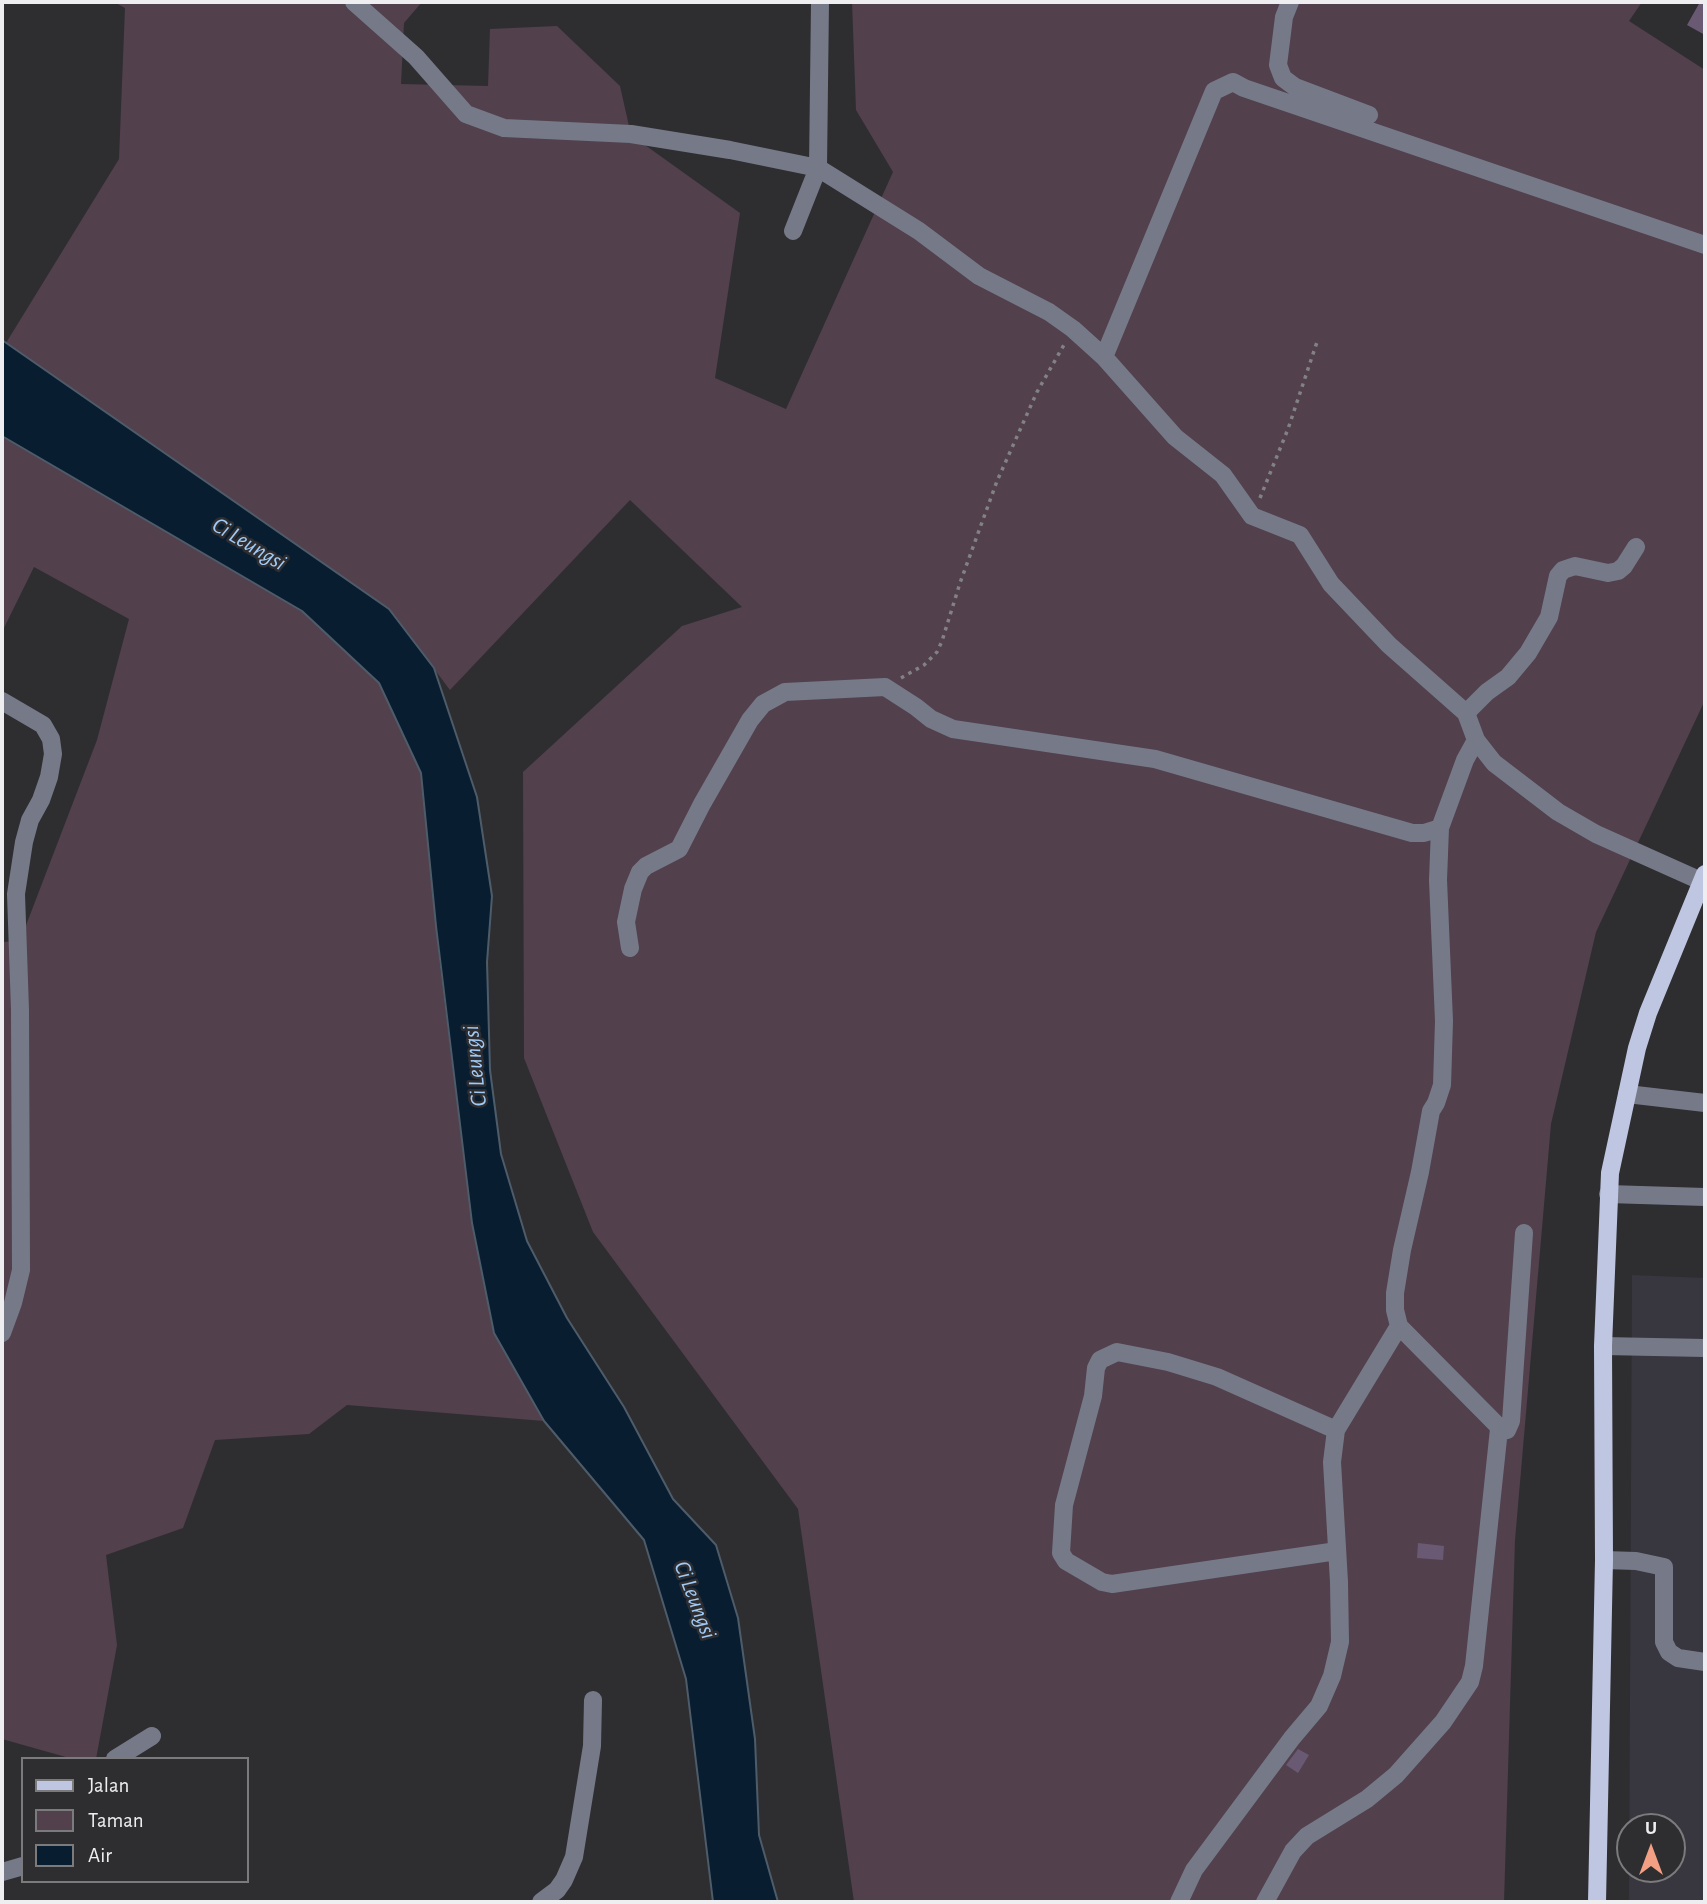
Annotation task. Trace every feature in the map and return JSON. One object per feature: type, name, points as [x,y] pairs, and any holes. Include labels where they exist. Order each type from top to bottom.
[{"type":"main road","points":[[1597,1902],[1604,1560],[1603,1346],[1610,1173],[1637,1048],[1648,1013],[1703,878]]},
{"type":"street","points":[[354,2],[416,57],[466,114],[504,128],[631,134],[730,150],[818,169],[919,231],[979,275],[1049,312],[1104,357],[1175,437],[1223,475],[1252,516],[1300,535],[1331,584],[1389,645],[1466,713],[1476,740],[1494,763],[1558,812],[1596,834],[1703,878]]},
{"type":"street","points":[[793,231],[818,169],[820,2]]},
{"type":"street","points":[[1290,2],[1284,17],[1279,65],[1283,78],[1296,86],[1369,115]]},
{"type":"street","points":[[1104,357],[1213,91],[1233,82],[1257,93],[1705,245]]},
{"type":"street","points":[[1466,713],[1487,692],[1508,677],[1528,653],[1549,617],[1558,576],[1563,570],[1575,566],[1608,573],[1618,571],[1636,547]]},
{"type":"street","points":[[630,948],[626,922],[633,889],[640,872],[646,866],[679,849],[750,720],[763,704],[785,692],[885,687],[931,719],[953,729],[1156,759],[1412,833],[1432,832],[1440,828]]},
{"type":"street","points":[[2,701],[43,725],[51,739],[53,754],[41,800],[30,820],[20,865],[16,920],[20,1010],[21,1270],[7,1300],[2,1333]]},
{"type":"street","points":[[1476,740],[1465,760],[1440,828],[1438,880],[1444,1021],[1441,1085],[1431,1111],[1402,1250],[1395,1310],[1399,1326],[1499,1429],[1507,1430],[1511,1421],[1524,1233]]},
{"type":"street","points":[[2,1001],[20,1010]]},
{"type":"street","points":[[1627,1094],[1705,1103]]},
{"type":"street","points":[[1608,1194],[1705,1196]]},
{"type":"street","points":[[1179,1902],[1195,1870],[1292,1738],[1319,1706],[1332,1676],[1340,1642],[1332,1461],[1336,1430],[1399,1326]]},
{"type":"street","points":[[1603,1346],[1705,1348]]},
{"type":"street","points":[[1336,1430],[1217,1377],[1168,1362],[1117,1352],[1100,1360],[1096,1368],[1093,1396],[1064,1505],[1060,1553],[1066,1561],[1102,1582],[1112,1584],[1337,1551]]},
{"type":"street","points":[[1265,1902],[1293,1851],[1307,1836],[1367,1799],[1396,1775],[1443,1722],[1470,1682],[1474,1666],[1499,1429]]},
{"type":"street","points":[[1604,1560],[1636,1561],[1664,1567],[1664,1642],[1669,1652],[1678,1658],[1705,1662]]},
{"type":"street","points":[[541,1902],[564,1880],[574,1857],[592,1746],[593,1700]]},
{"type":"street","points":[[118,1757],[152,1736]]},
{"type":"street","points":[[2,1872],[21,1867]]},
{"type":"path","points":[[885,687],[924,665],[937,652],[997,481],[1037,392],[1073,329]]},
{"type":"path","points":[[1252,516],[1288,429],[1317,342]]},
{"type":"shaded area","points":[[1632,1275],[1705,1278],[1705,1902],[1629,1902],[1629,1883],[1686,1883],[1686,1813],[1629,1813]]},
{"type":"green space","points":[[114,2],[422,2],[404,23],[401,84],[488,86],[490,29],[557,26],[620,86],[631,135],[740,213],[715,378],[786,409],[893,172],[856,110],[852,2],[1642,2],[1629,21],[1705,70],[1705,700],[1596,932],[1551,1124],[1515,1540],[1504,1902],[854,1902],[798,1509],[593,1232],[524,1058],[523,772],[682,626],[742,607],[630,500],[450,690],[389,609],[6,343],[119,159],[125,8]]},
{"type":"green space","points":[[2,436],[302,611],[379,683],[421,773],[440,967],[472,1223],[494,1333],[544,1421],[347,1405],[309,1434],[215,1440],[183,1528],[106,1555],[117,1645],[96,1757],[66,1757],[2,1739],[2,942],[20,941],[97,740],[129,619],[34,567],[2,632]]},
{"type":"water","name":"Ci Leungsi","points":[[2,340],[389,609],[434,668],[477,797],[492,896],[487,962],[490,1070],[501,1154],[527,1241],[567,1318],[624,1407],[673,1499],[716,1545],[738,1618],[755,1739],[759,1835],[778,1902],[713,1902],[686,1679],[644,1540],[544,1421],[494,1333],[472,1223],[436,926],[421,773],[379,683],[302,611],[2,436]]},
{"type":"building","points":[[1700,2],[1705,2],[1705,35],[1687,25]]},
{"type":"building","points":[[1418,1543],[1444,1546],[1443,1560],[1417,1558]]},
{"type":"building","points":[[1298,1749],[1309,1755],[1298,1773],[1286,1765]]}]
